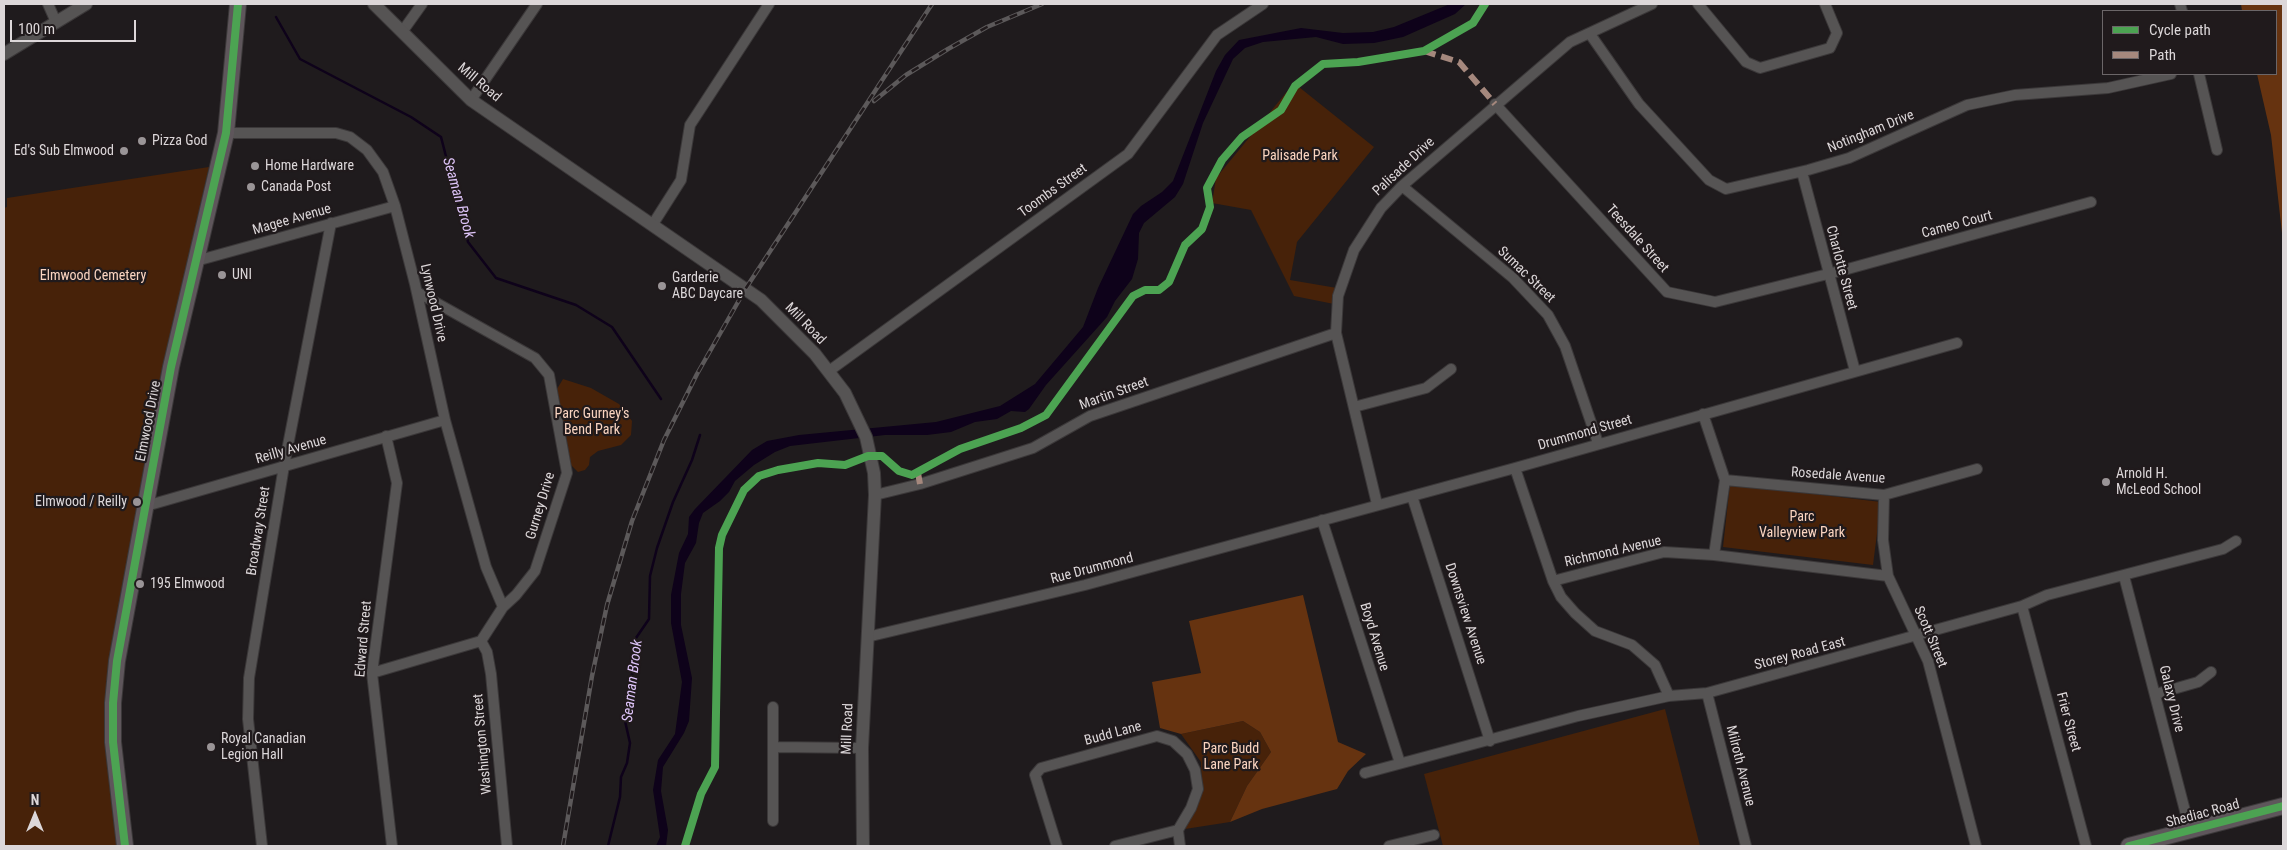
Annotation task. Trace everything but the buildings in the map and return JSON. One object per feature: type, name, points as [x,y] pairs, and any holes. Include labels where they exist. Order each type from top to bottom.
[{"type":"main road","name":"Elmwood Drive","points":[[125,846],[113,742],[113,703],[117,661],[172,367],[226,133],[238,4]]},
{"type":"main road","name":"Shediac Road","points":[[2129,846],[2283,806]]},
{"type":"street","points":[[48,4],[56,22]]},
{"type":"street","points":[[4,54],[86,4]]},
{"type":"street","name":"Mill Road","points":[[374,4],[472,100],[761,300],[830,371],[857,416],[871,459],[875,495],[862,748],[863,846]]},
{"type":"street","points":[[402,32],[422,4]]},
{"type":"street","points":[[472,100],[537,4]]},
{"type":"street","points":[[653,224],[681,180],[690,125],[769,4]]},
{"type":"street","name":"Toombs Street","points":[[830,371],[1128,154],[1217,35],[1263,4]]},
{"type":"street","name":"Palisade Drive","points":[[1377,504],[1336,333],[1338,296],[1354,250],[1381,208],[1402,186],[1495,104],[1570,42],[1652,4]]},
{"type":"street","points":[[1698,4],[1746,62],[1760,68],[1830,48],[1837,33],[1825,4]]},
{"type":"street","name":"Notingham Drive","points":[[1590,34],[1639,104],[1709,180],[1726,189],[1802,172],[1849,158],[1967,105],[2015,95],[2108,88],[2166,75]]},
{"type":"street","points":[[2199,75],[2217,150]]},
{"type":"street","name":"Teesdale Street","points":[[1495,104],[1667,292],[1715,302],[1829,273]]},
{"type":"street","name":"Lynwood Drive","points":[[226,133],[336,133],[350,137],[367,150],[383,172],[395,206],[417,292],[445,420],[486,567],[503,607]]},
{"type":"street","name":"Charlotte Street","points":[[1802,172],[1854,371]]},
{"type":"street","name":"Sumac Street","points":[[1402,186],[1513,278],[1548,314],[1565,346],[1598,443]]},
{"type":"street","name":"Cameo Court","points":[[1829,273],[2092,202]]},
{"type":"street","name":"Magee Avenue","points":[[196,261],[395,206]]},
{"type":"street","name":"Broadway Street","points":[[262,846],[248,719],[249,678],[284,466],[331,223]]},
{"type":"street","name":"Gurney Drive","points":[[417,292],[535,358],[549,374],[567,474],[535,571],[516,595],[503,607],[481,641]]},
{"type":"street","name":"Martin Street","points":[[875,495],[920,484],[1033,448],[1090,416],[1336,333]]},
{"type":"street","name":"Drummond Street","points":[[1322,520],[1515,468],[1957,343]]},
{"type":"street","points":[[1354,407],[1426,388],[1451,369]]},
{"type":"street","points":[[1703,414],[1725,480],[1714,555]]},
{"type":"street","name":"Reilly Avenue","points":[[146,506],[445,420]]},
{"type":"street","name":"Edward Street","points":[[386,436],[397,483],[372,673],[392,846]]},
{"type":"street","points":[[1515,468],[1553,581],[1561,597],[1575,613],[1595,630],[1632,645],[1655,665],[1669,696]]},
{"type":"street","name":"Rosedale Avenue","points":[[1725,480],[1884,495],[1977,469]]},
{"type":"street","name":"Scott Street","points":[[1884,495],[1883,540],[1888,576],[1914,636],[1928,661],[1976,846]]},
{"type":"street","name":"Downsview Avenue","points":[[1412,496],[1490,740]]},
{"type":"street","name":"Rue Drummond","points":[[867,637],[1085,585],[1322,520]]},
{"type":"street","name":"Boyd Avenue","points":[[1322,520],[1400,763]]},
{"type":"street","name":"Storey Road East","points":[[1365,773],[1578,716],[1669,696],[1708,693],[2022,606],[2047,595],[2223,549],[2236,541]]},
{"type":"street","name":"Richmond Avenue","points":[[1553,581],[1664,552],[1714,555],[1888,576]]},
{"type":"street","name":"Galaxy Drive","points":[[2124,576],[2190,830]]},
{"type":"street","name":"Frier Street","points":[[2022,606],[2086,846]]},
{"type":"street","points":[[372,673],[481,641]]},
{"type":"street","name":"Washington Street","points":[[481,641],[487,652],[491,674],[507,846]]},
{"type":"street","points":[[2156,694],[2198,682],[2211,672]]},
{"type":"street","name":"Milroth Avenue","points":[[1708,693],[1746,846]]},
{"type":"street","points":[[773,706],[773,821]]},
{"type":"street","name":"Budd Lane","points":[[1057,846],[1035,775],[1041,768],[1157,736],[1172,741],[1187,754],[1195,770],[1198,789],[1191,808],[1178,830]]},
{"type":"street","points":[[774,747],[862,748]]},
{"type":"street","points":[[1114,846],[1178,830],[1180,846]]},
{"type":"street","points":[[1389,846],[1434,835]]},
{"type":"green space","name":"Palisade Park","points":[[1294,83],[1374,147],[1297,242],[1290,280],[1337,288],[1334,304],[1294,296],[1251,210],[1212,203],[1216,178]]},
{"type":"green space","name":"Elmwood Cemetery","points":[[209,167],[164,366],[110,660],[105,702],[105,742],[117,846],[4,846],[4,208],[7,207],[7,198]]},
{"type":"green space","name":"Parc Gurney's Bend Park","points":[[563,379],[591,388],[619,404],[632,421],[631,435],[621,445],[598,451],[590,457],[589,465],[585,470],[578,472],[571,465],[557,389]]},
{"type":"green space","name":"Parc Valleyview Park","points":[[1730,484],[1881,502],[1873,565],[1723,547]]},
{"type":"green space","points":[[1665,709],[1700,846],[1443,846],[1424,774]]},
{"type":"green space","name":"Parc Budd Lane Park","points":[[1243,721],[1260,732],[1271,752],[1247,786],[1230,822],[1185,829],[1202,791],[1201,762],[1181,734]]},
{"type":"shaded area","points":[[1450,4],[1466,4],[1455,14],[1403,37],[1374,43],[1343,44],[1316,37],[1263,42],[1245,48],[1233,59],[1203,123],[1183,184],[1175,197],[1144,223],[1139,233],[1138,259],[1132,279],[1115,301],[1107,317],[1046,385],[1025,412],[1011,411],[997,419],[975,422],[951,432],[927,435],[885,435],[790,446],[775,452],[754,465],[735,481],[729,492],[720,501],[703,513],[699,523],[696,543],[685,563],[681,594],[681,625],[692,678],[689,721],[684,733],[663,767],[661,791],[668,830],[666,846],[656,846],[660,837],[653,790],[658,760],[675,734],[682,682],[671,623],[671,595],[679,553],[688,534],[689,517],[695,509],[752,450],[767,441],[799,435],[936,422],[1000,406],[1035,384],[1083,327],[1098,288],[1133,214],[1173,181],[1216,71],[1225,55],[1239,40],[1301,28],[1343,33],[1373,32],[1394,27]]},
{"type":"shaded area","points":[[2241,4],[2283,4],[2283,242],[2271,135],[2257,75],[2277,75],[2277,10],[2242,10]]},
{"type":"shaded area","points":[[1303,595],[1338,742],[1366,754],[1348,771],[1337,789],[1262,809],[1230,822],[1247,786],[1271,752],[1260,732],[1243,721],[1181,734],[1160,728],[1152,682],[1201,673],[1189,621]]},
{"type":"waterway","name":"Seaman Brook","points":[[276,17],[300,59],[411,117],[441,137],[468,242],[496,278],[576,305],[612,327],[661,399]]},
{"type":"waterway","name":"Seaman Brook","points":[[608,846],[620,797],[621,777],[627,763],[630,743],[625,721],[633,693],[631,678],[637,657],[636,638],[649,619],[650,576],[657,548],[700,435]]},
{"type":"railway","points":[[563,846],[592,676],[607,605],[632,521],[664,440],[697,374],[746,288],[932,4]]},
{"type":"railway","points":[[874,101],[906,75],[948,49],[987,27],[1042,4]]},
{"type":"marked path","points":[[1424,51],[1459,62],[1495,104]]},
{"type":"marked path","points":[[918,473],[920,484]]},
{"type":"cycle path","points":[[125,846],[113,742],[113,703],[117,661],[171,367],[226,133],[238,4]]},
{"type":"cycle path","points":[[685,846],[701,794],[715,767],[719,548],[722,535],[744,490],[759,476],[778,470],[818,463],[845,465],[868,456],[882,456],[899,471],[912,475],[960,449],[1021,428],[1046,415],[1133,296],[1145,290],[1159,290],[1169,282],[1185,245],[1202,229],[1210,207],[1207,188],[1222,160],[1242,137],[1281,110],[1295,86],[1323,64],[1358,62],[1424,51],[1473,23],[1485,4]]},
{"type":"cycle path","points":[[2129,846],[2283,806]]},
{"type":"place","name":"Pizza God","points":[[142,141]]},
{"type":"place","name":"Ed's Sub Elmwood","points":[[124,151]]},
{"type":"place","name":"Home Hardware","points":[[255,166]]},
{"type":"place","name":"Canada Post","points":[[251,187]]},
{"type":"place","name":"UNI","points":[[222,275]]},
{"type":"place","name":"Garderie ABC Daycare","points":[[662,286]]},
{"type":"place","name":"Arnold H. McLeod School","points":[[2106,482]]},
{"type":"place","name":"Elmwood / Reilly","points":[[137,502]]},
{"type":"place","name":"195 Elmwood","points":[[140,584]]},
{"type":"place","name":"Royal Canadian Legion Hall","points":[[211,747]]}]
